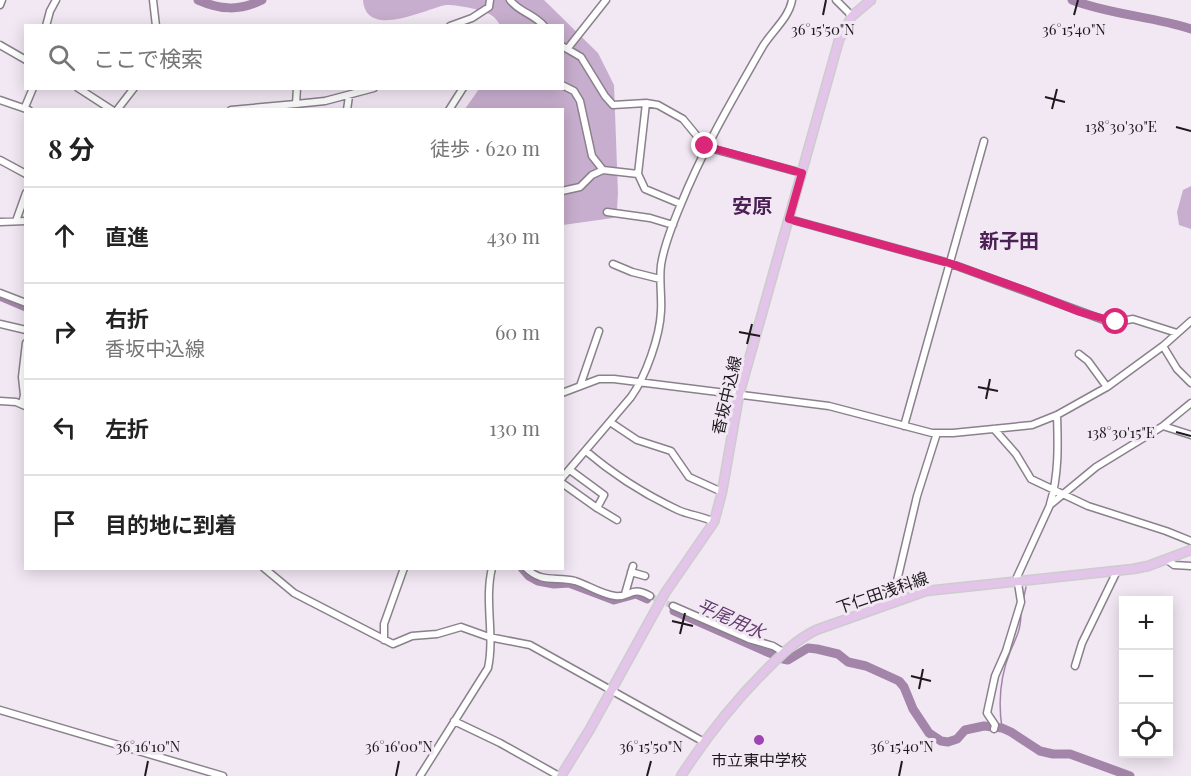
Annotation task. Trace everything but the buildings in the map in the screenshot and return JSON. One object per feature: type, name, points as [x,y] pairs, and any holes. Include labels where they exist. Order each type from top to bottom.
[{"type":"main road","name":"香坂中込線","points":[[560,776],[612,690],[665,593],[714,522],[722,492],[739,395],[839,40],[852,16],[871,0]]},
{"type":"main road","name":"下仁田浅科線","points":[[681,776],[723,716],[783,652],[803,636],[816,630],[892,602],[937,589],[1117,571],[1148,566],[1191,550]]},
{"type":"street","points":[[0,5],[2,0]]},
{"type":"street","points":[[47,24],[51,8],[56,0]]},
{"type":"street","points":[[153,0],[156,24]]},
{"type":"street","points":[[464,23],[488,8],[490,0]]},
{"type":"street","points":[[503,0],[534,16],[542,24]]},
{"type":"street","points":[[510,0],[515,6]]},
{"type":"street","points":[[606,0],[565,47],[581,57],[613,105],[646,102],[658,105],[683,119],[707,147],[802,173]]},
{"type":"street","points":[[597,508],[604,495],[565,473],[631,397],[639,382],[659,327],[662,310],[660,279],[662,258],[681,204],[707,147],[765,44],[788,12],[792,0]]},
{"type":"street","points":[[836,0],[852,16]]},
{"type":"street","points":[[0,45],[24,59]]},
{"type":"street","points":[[564,85],[574,91],[580,101],[592,156],[603,170]]},
{"type":"street","points":[[0,100],[27,108],[32,90]]},
{"type":"street","points":[[81,90],[111,108]]},
{"type":"street","points":[[116,108],[132,90]]},
{"type":"street","points":[[296,104],[297,90]]},
{"type":"street","points":[[253,108],[325,101],[368,90]]},
{"type":"street","points":[[450,108],[462,90]]},
{"type":"street","points":[[347,108],[349,96]]},
{"type":"street","points":[[646,102],[639,174],[645,189],[681,204]]},
{"type":"street","points":[[904,426],[984,141]]},
{"type":"street","points":[[0,160],[24,173]]},
{"type":"street","points":[[564,191],[580,187],[592,175],[603,170],[639,174]]},
{"type":"street","points":[[16,221],[24,199]]},
{"type":"street","points":[[607,212],[650,218],[673,225]]},
{"type":"street","points":[[789,219],[949,263],[1096,317],[1116,322],[1133,319],[1177,333]]},
{"type":"street","points":[[0,222],[24,221]]},
{"type":"street","points":[[613,264],[632,272],[660,279]]},
{"type":"street","points":[[0,293],[24,302]]},
{"type":"street","points":[[564,392],[604,379],[828,406],[937,433],[1032,425],[1056,415],[1107,387],[1163,346],[1191,321]]},
{"type":"street","points":[[0,324],[24,330]]},
{"type":"street","points":[[580,386],[599,331]]},
{"type":"street","points":[[1163,346],[1177,369],[1191,383]]},
{"type":"street","points":[[1079,354],[1088,361],[1107,387]]},
{"type":"street","points":[[24,360],[22,377],[24,395]]},
{"type":"street","points":[[0,401],[24,405]]},
{"type":"street","points":[[1050,505],[1104,461],[1163,426],[1191,403]]},
{"type":"street","points":[[994,727],[987,713],[995,675],[1006,651],[1021,602],[1017,580],[1055,490],[1058,452],[1056,415]]},
{"type":"street","points":[[610,422],[637,440],[671,450],[689,477],[722,492]]},
{"type":"street","points":[[1163,426],[1191,435]]},
{"type":"street","points":[[994,429],[1016,454],[1029,477],[1096,509],[1191,541]]},
{"type":"street","points":[[892,602],[917,496],[937,433]]},
{"type":"street","points":[[586,451],[619,477],[643,492],[680,510],[714,522]]},
{"type":"street","points":[[564,484],[617,520]]},
{"type":"street","points":[[1166,560],[1174,565],[1191,566]]},
{"type":"street","points":[[624,594],[632,569],[645,576]]},
{"type":"street","points":[[266,570],[294,593],[396,644],[412,636],[437,634],[461,627],[491,637],[534,646],[704,742]]},
{"type":"street","points":[[384,640],[384,624],[403,570]]},
{"type":"street","points":[[420,776],[486,671],[490,655],[489,589],[492,570]]},
{"type":"street","points":[[528,570],[543,579],[575,581],[616,596],[638,590],[650,596]]},
{"type":"street","points":[[1075,666],[1082,643],[1117,571]]},
{"type":"street","points":[[673,606],[783,652]]},
{"type":"street","points":[[0,710],[223,776]]},
{"type":"street","points":[[454,721],[560,776]]},
{"type":"shaded area","points":[[363,0],[544,0],[598,53],[614,85],[618,193],[617,210],[613,218],[564,225],[564,108],[466,108],[478,90],[564,90],[564,24],[499,24],[488,13],[450,5],[398,19],[374,18],[367,12]]},
{"type":"shaded area","points":[[1191,186],[1191,229],[1179,225],[1177,212],[1183,190]]},
{"type":"waterway","points":[[198,0],[214,6],[230,8],[246,6],[262,0]]},
{"type":"waterway","points":[[1072,0],[1191,29]]},
{"type":"waterway","name":"平尾用水","points":[[0,296],[24,306]]},
{"type":"waterway","name":"平尾用水","points":[[524,570],[538,581],[554,584],[569,583],[614,600],[636,594],[647,599]]},
{"type":"waterway","points":[[1023,601],[1026,587]]},
{"type":"waterway","name":"平尾用水","points":[[674,611],[774,655]]},
{"type":"waterway","points":[[1002,728],[1000,709],[1002,680],[1017,637],[1021,611]]},
{"type":"waterway","name":"平尾用水","points":[[783,659],[788,660],[808,648],[817,649],[838,654],[848,662],[866,666],[899,681],[913,709],[929,733],[941,741],[948,742],[957,739],[965,730],[984,726],[1002,728],[1040,751],[1070,754],[1130,776]]},
{"type":"tunnel","points":[[650,596],[673,606]]},
{"type":"place","name":"市立東中学校","points":[[759,740]]},
{"type":"district","name":"安原","points":[[752,204]]},
{"type":"district","name":"新子田","points":[[1009,239]]},
{"type":"route","points":[[705,146],[802,173],[789,219],[949,263],[1080,312],[1116,322]]}]
